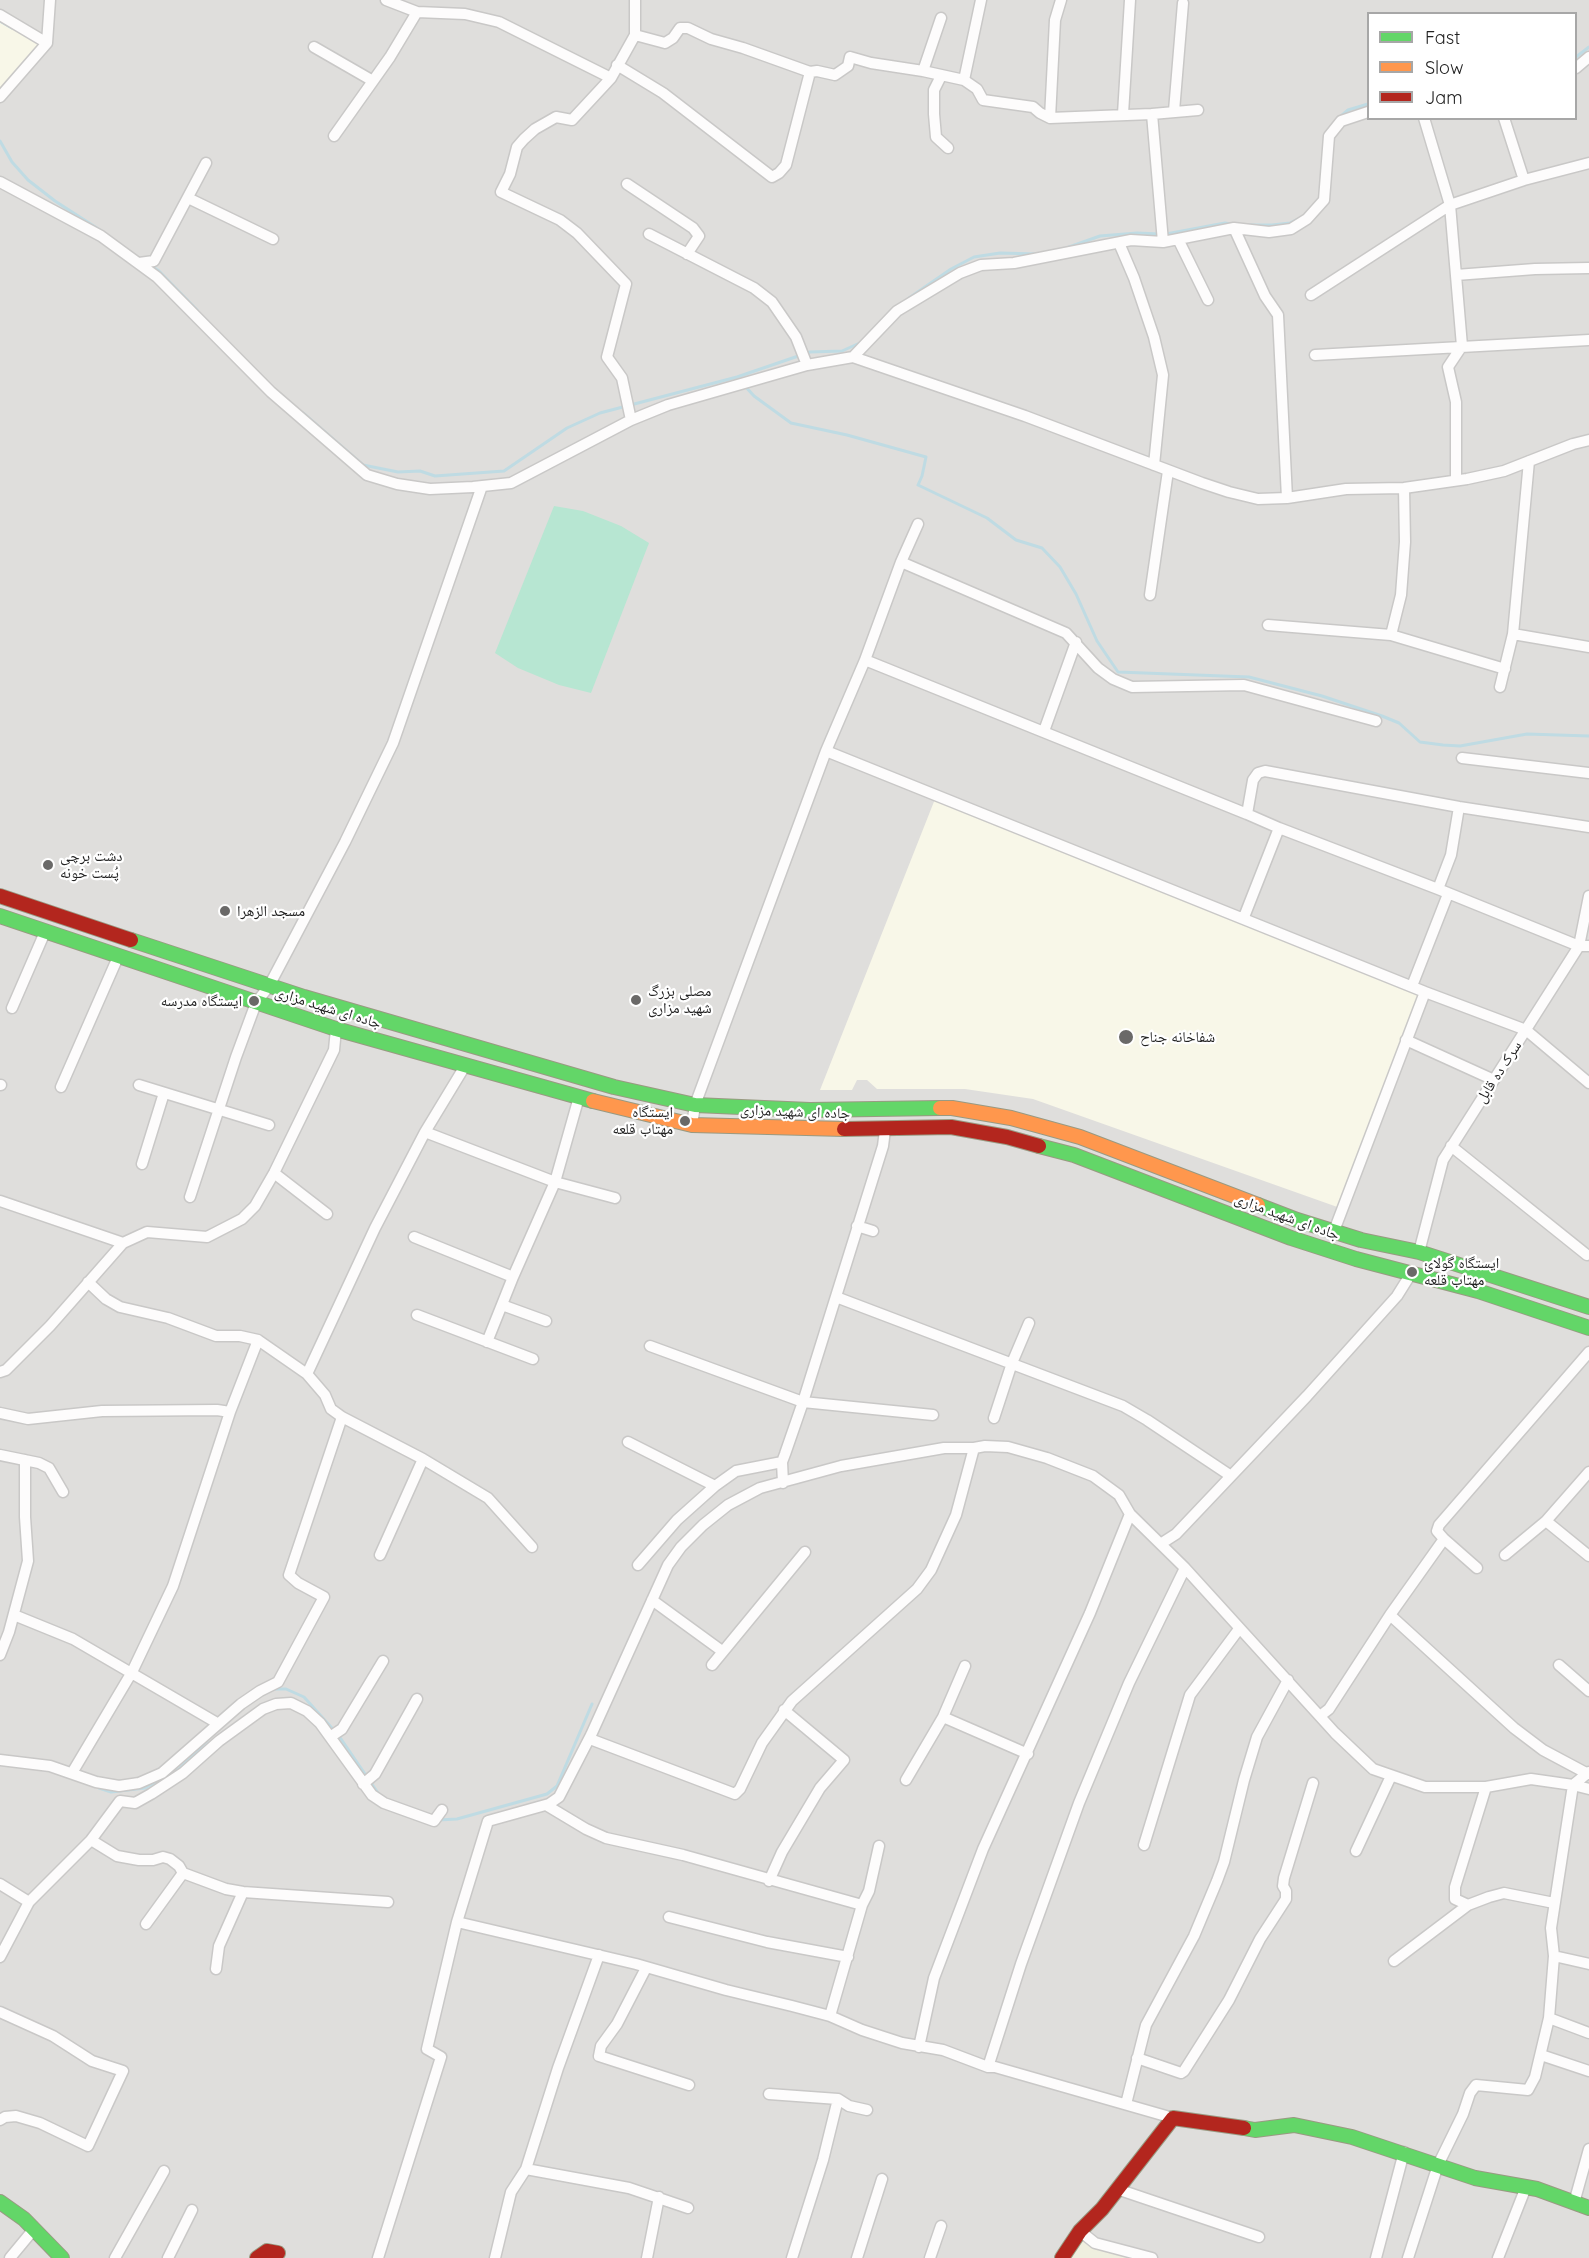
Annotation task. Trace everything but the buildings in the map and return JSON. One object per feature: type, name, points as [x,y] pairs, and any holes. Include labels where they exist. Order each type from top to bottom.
[{"type":"main road","name":"جاده ای شهید مزاری","points":[[0,896],[269,986],[614,1087],[695,1105],[810,1110],[952,1108],[1011,1118],[1080,1137],[1202,1185],[1334,1231],[1419,1252],[1589,1307]]},
{"type":"main road","name":"جاده ای شهید مزاری","points":[[0,916],[336,1029],[579,1097],[692,1125],[885,1130],[951,1127],[1007,1137],[1074,1155],[1291,1238],[1478,1291],[1589,1328]]},
{"type":"main road","points":[[1196,1201],[1202,1185]]},
{"type":"main road","points":[[1062,2258],[1080,2231],[1102,2209],[1173,2118],[1255,2130],[1294,2126],[1352,2137],[1404,2152],[1475,2178],[1526,2187],[1589,2208]]},
{"type":"main road","points":[[0,2202],[24,2219],[62,2258]]},
{"type":"main road","points":[[257,2258],[267,2251],[278,2253]]},
{"type":"street","points":[[0,97],[47,43],[50,0]]},
{"type":"street","points":[[386,0],[417,12],[465,14],[499,21],[611,78]]},
{"type":"street","points":[[631,420],[622,378],[607,357],[626,284],[577,233],[561,220],[501,192],[510,174],[517,147],[524,139],[535,129],[556,117],[572,120],[611,78],[635,35],[635,0]]},
{"type":"street","points":[[964,80],[981,0]]},
{"type":"street","points":[[1050,118],[1055,20],[1061,0]]},
{"type":"street","points":[[1123,114],[1130,0]]},
{"type":"street","points":[[1174,111],[1183,3]]},
{"type":"street","points":[[334,136],[373,81],[417,12]]},
{"type":"street","points":[[0,15],[47,43]]},
{"type":"street","points":[[923,71],[941,18]]},
{"type":"street","points":[[635,35],[666,43],[680,28],[688,28],[711,39],[744,48],[810,72],[817,71],[835,75],[848,66],[850,57],[871,63],[923,71],[964,80],[977,90],[982,100],[1033,107],[1050,118],[1198,110]]},
{"type":"street","points":[[314,47],[373,81]]},
{"type":"street","points":[[1577,66],[1589,57]]},
{"type":"street","points":[[617,65],[663,93],[772,177],[786,165],[810,72]]},
{"type":"street","points":[[941,76],[934,90],[936,137],[948,148]]},
{"type":"street","points":[[853,357],[897,311],[960,273],[981,266],[1014,263],[1131,240],[1163,242],[1234,228],[1269,232],[1291,229],[1307,219],[1324,200],[1329,136],[1341,122],[1367,112]]},
{"type":"street","points":[[1152,114],[1163,242]]},
{"type":"street","points":[[1425,120],[1450,205],[1462,346],[1448,367],[1456,402],[1456,480]]},
{"type":"street","points":[[1505,120],[1524,180]]},
{"type":"street","points":[[139,263],[154,261],[206,163]]},
{"type":"street","points":[[1311,295],[1450,205],[1524,180],[1589,163]]},
{"type":"street","points":[[0,182],[101,236],[157,277],[272,392],[367,475],[430,489],[511,483],[631,420],[668,405],[807,365],[853,357],[1025,416],[1168,471],[1229,492],[1268,500],[1346,489],[1404,488],[1456,480],[1504,471],[1589,440]]},
{"type":"street","points":[[627,184],[693,228],[699,236],[687,254]]},
{"type":"street","points":[[189,198],[273,238]]},
{"type":"street","points":[[1234,228],[1265,296],[1278,315],[1287,498]]},
{"type":"street","points":[[649,234],[754,288],[772,302],[796,337],[807,365]]},
{"type":"street","points":[[1178,239],[1208,300]]},
{"type":"street","points":[[1119,243],[1134,278],[1154,337],[1163,375],[1154,465]]},
{"type":"street","points":[[1456,275],[1535,269],[1589,268]]},
{"type":"street","points":[[1315,355],[1589,340]]},
{"type":"street","points":[[1500,687],[1514,634],[1529,461]]},
{"type":"street","points":[[1150,595],[1168,471]]},
{"type":"street","points":[[190,1197],[256,1003],[269,986],[345,842],[393,743],[482,486]]},
{"type":"street","points":[[1391,635],[1401,595],[1405,542],[1404,488]]},
{"type":"street","points":[[692,1125],[695,1105],[826,751],[866,660],[901,562],[918,524]]},
{"type":"street","points":[[901,562],[1066,633],[1098,668],[1113,679],[1132,687],[1244,685],[1376,721]]},
{"type":"street","points":[[1268,625],[1391,635],[1505,669]]},
{"type":"street","points":[[1514,634],[1589,647]]},
{"type":"street","points":[[1044,732],[1076,642]]},
{"type":"street","points":[[866,660],[1279,828],[1584,946]]},
{"type":"street","points":[[826,751],[1244,917],[1425,992],[1526,1030],[1589,1083]]},
{"type":"street","points":[[1462,758],[1589,773]]},
{"type":"street","points":[[1247,814],[1253,780],[1257,773],[1265,771],[1459,807],[1589,827]]},
{"type":"street","points":[[1412,986],[1443,891],[1459,807]]},
{"type":"street","points":[[1244,917],[1279,828]]},
{"type":"street","name":"سرک ده قابل","points":[[1419,1252],[1443,1160],[1526,1030],[1584,946],[1589,897]]},
{"type":"street","points":[[12,1008],[45,932]]},
{"type":"street","points":[[61,1087],[118,957]]},
{"type":"street","points":[[1334,1231],[1425,992]]},
{"type":"street","points":[[0,1372],[6,1370],[43,1333],[123,1243],[147,1232],[207,1237],[242,1219],[255,1206],[274,1173],[334,1050],[336,1029]]},
{"type":"street","points":[[1406,1040],[1494,1080]]},
{"type":"street","points":[[307,1374],[370,1238],[425,1132],[465,1066]]},
{"type":"street","points":[[139,1085],[269,1125]]},
{"type":"street","points":[[142,1164],[164,1093]]},
{"type":"street","points":[[488,1342],[513,1277],[555,1182],[579,1097]]},
{"type":"street","points":[[783,1480],[782,1462],[883,1146],[885,1130]]},
{"type":"street","points":[[425,1132],[555,1182],[615,1198]]},
{"type":"street","points":[[1450,1146],[1587,1256]]},
{"type":"street","points":[[274,1173],[327,1214]]},
{"type":"street","points":[[0,1201],[123,1243]]},
{"type":"street","points":[[857,1226],[873,1231]]},
{"type":"street","points":[[414,1237],[513,1277]]},
{"type":"street","points":[[1168,1539],[1307,1396],[1397,1296],[1412,1272]]},
{"type":"street","points":[[88,1282],[106,1299],[120,1306],[168,1318],[216,1336],[250,1337],[258,1340],[307,1374],[325,1395],[331,1409],[342,1417],[488,1498],[532,1547]]},
{"type":"street","points":[[836,1297],[1123,1406],[1148,1420],[1231,1476]]},
{"type":"street","points":[[502,1305],[546,1321]]},
{"type":"street","points":[[417,1315],[533,1359]]},
{"type":"street","points":[[994,1418],[1012,1363],[1029,1323]]},
{"type":"street","points":[[72,1773],[132,1672],[173,1586],[230,1412],[258,1340]]},
{"type":"street","points":[[650,1346],[803,1402],[933,1415]]},
{"type":"street","points":[[1477,1568],[1444,1539],[1437,1531],[1439,1525],[1589,1352]]},
{"type":"street","points":[[0,1413],[27,1419],[102,1411],[217,1410],[230,1412]]},
{"type":"street","points":[[0,1957],[3,1942],[29,1902],[91,1840],[120,1801],[135,1803],[183,1773],[219,1741],[263,1709],[273,1696],[278,1682],[324,1597],[298,1583],[289,1575],[342,1417]]},
{"type":"street","points":[[628,1442],[715,1486]]},
{"type":"street","points":[[378,2258],[441,2057],[426,2049],[457,1922],[488,1821],[546,1805],[559,1797],[590,1738],[668,1565],[681,1547],[703,1525],[728,1505],[760,1488],[841,1466],[944,1448],[985,1446],[1029,1452],[1093,1476],[1119,1495],[1130,1514],[1168,1539],[1185,1568],[1239,1629],[1288,1680],[1324,1712],[1373,1769],[1425,1786],[1486,1787],[1531,1779],[1589,1789]]},
{"type":"street","points":[[590,1738],[735,1794],[740,1789],[762,1743],[784,1710],[917,1589],[931,1570],[956,1515],[974,1448]]},
{"type":"street","points":[[0,1455],[49,1468],[63,1492]]},
{"type":"street","points":[[0,1655],[14,1615],[28,1561],[25,1460]]},
{"type":"street","points":[[380,1555],[423,1460]]},
{"type":"street","points":[[638,1565],[677,1520],[715,1486],[736,1472],[782,1462]]},
{"type":"street","points":[[1505,1555],[1546,1521],[1589,1472]]},
{"type":"street","points":[[919,2047],[934,1978],[983,1849],[1090,1613],[1130,1514]]},
{"type":"street","points":[[1546,1521],[1589,1556]]},
{"type":"street","points":[[1324,1712],[1444,1539]]},
{"type":"street","points":[[712,1665],[805,1552]]},
{"type":"street","points":[[988,2067],[1078,1803],[1129,1683],[1185,1568]]},
{"type":"street","points":[[652,1600],[722,1651]]},
{"type":"street","points":[[14,1615],[73,1639],[217,1723]]},
{"type":"street","points":[[1390,1615],[1514,1728],[1543,1750],[1587,1774],[1573,1785],[1551,1928],[1554,1956],[1549,2018],[1536,2077],[1528,2090],[1476,2085],[1470,2093],[1463,2114],[1438,2165],[1408,2258]]},
{"type":"street","points":[[1144,1845],[1190,1695],[1239,1629]]},
{"type":"street","points":[[330,1737],[342,1729],[383,1661]]},
{"type":"street","points":[[1559,1665],[1589,1691]]},
{"type":"street","points":[[906,1780],[943,1717],[965,1666]]},
{"type":"street","points":[[1126,2104],[1146,2025],[1194,1936],[1217,1881],[1257,1737],[1288,1680]]},
{"type":"street","points":[[0,1760],[50,1766],[96,1782],[119,1786],[139,1783],[162,1773],[217,1723],[260,1691],[307,1711],[320,1723],[372,1795],[384,1803],[434,1821],[442,1810]]},
{"type":"street","points":[[363,1784],[375,1774],[417,1699]]},
{"type":"street","points":[[769,1881],[782,1852],[820,1788],[843,1760],[784,1710]]},
{"type":"street","points":[[943,1717],[1028,1754]]},
{"type":"street","points":[[1356,1851],[1391,1776]]},
{"type":"street","points":[[1137,2058],[1170,2070],[1181,2073],[1184,2071],[1228,2000],[1260,1939],[1286,1899],[1286,1891],[1282,1886],[1313,1783]]},
{"type":"street","points":[[1468,1905],[1455,1899],[1455,1887],[1486,1787]]},
{"type":"street","points":[[546,1805],[606,1838],[682,1856],[862,1905]]},
{"type":"street","points":[[91,1840],[117,1856],[139,1860],[163,1857],[170,1859],[179,1866],[183,1873],[243,1892],[388,1902]]},
{"type":"street","points":[[830,2016],[862,1905],[869,1891],[879,1846]]},
{"type":"street","points":[[146,1924],[183,1873]]},
{"type":"street","points":[[0,1884],[29,1902]]},
{"type":"street","points":[[216,1969],[219,1946],[243,1892]]},
{"type":"street","points":[[1394,1961],[1468,1905],[1504,1893],[1554,1903]]},
{"type":"street","points":[[669,1917],[767,1942],[848,1957]]},
{"type":"street","points":[[457,1922],[599,1955],[830,2016],[862,2030],[902,2043],[943,2050],[988,2067],[995,2067],[1173,2118]]},
{"type":"street","points":[[495,2258],[511,2192],[526,2169],[558,2068],[599,1955]]},
{"type":"street","points":[[1554,1956],[1589,1964]]},
{"type":"street","points":[[645,1968],[617,2024],[601,2046],[599,2056],[689,2085]]},
{"type":"street","points":[[0,2012],[53,2036],[92,2061],[123,2071],[88,2146],[40,2122],[16,2116],[5,2116],[0,2120]]},
{"type":"street","points":[[1549,2018],[1589,2033]]},
{"type":"street","points":[[1541,2055],[1589,2071]]},
{"type":"street","points":[[769,2094],[837,2099],[849,2106],[867,2110]]},
{"type":"street","points":[[792,2258],[823,2160],[837,2099]]},
{"type":"street","points":[[1574,2203],[1589,2149]]},
{"type":"street","points":[[1376,2258],[1404,2152]]},
{"type":"street","points":[[526,2169],[629,2188],[688,2208]]},
{"type":"street","points":[[115,2258],[164,2171]]},
{"type":"street","points":[[857,2258],[882,2179]]},
{"type":"street","points":[[1498,2258],[1526,2187]]},
{"type":"street","points":[[1117,2189],[1259,2237]]},
{"type":"street","points":[[647,2258],[659,2197]]},
{"type":"street","points":[[168,2258],[192,2210]]},
{"type":"street","points":[[930,2258],[941,2226]]},
{"type":"street","points":[[10,2258],[34,2229]]},
{"type":"street","points":[[1080,2231],[1095,2243],[1152,2258]]},
{"type":"shaded area","points":[[0,0],[1589,0],[1589,2258],[0,2258]]},
{"type":"shaded area","points":[[0,18],[41,42],[0,89]]},
{"type":"shaded area","name":"شفاخانه جناح","points":[[937,794],[1427,995],[1343,1209],[1033,1099],[965,1089],[877,1089],[867,1080],[857,1080],[852,1090],[820,1090]]},
{"type":"green space","points":[[554,506],[583,511],[621,526],[649,543],[591,693],[559,685],[518,668],[495,653]]},
{"type":"green space","points":[[1078,2234],[1149,2258],[1059,2258]]},
{"type":"waterway","points":[[0,21],[12,28]]},
{"type":"waterway","points":[[1577,56],[1589,47]]},
{"type":"waterway","points":[[1341,116],[1348,110],[1367,104]]},
{"type":"waterway","points":[[0,141],[12,162],[28,180],[55,201],[103,232]]},
{"type":"waterway","points":[[1249,225],[1290,223],[1298,219]]},
{"type":"waterway","points":[[1166,234],[1225,223],[1231,224]]},
{"type":"waterway","points":[[1069,247],[1100,236],[1160,234]]},
{"type":"waterway","points":[[909,298],[951,269],[974,257],[1000,253],[1037,254]]},
{"type":"waterway","points":[[150,265],[159,271],[197,310]]},
{"type":"waterway","points":[[303,413],[363,465],[398,472],[420,471],[435,476],[504,471],[567,428],[600,413],[737,377],[810,352],[842,351],[862,342]]},
{"type":"waterway","points":[[744,385],[754,396],[791,423],[847,435],[926,457],[918,485],[987,518],[1016,540],[1042,548],[1060,567],[1076,594],[1097,641],[1118,672],[1249,677],[1322,696],[1382,716],[1399,723],[1420,742],[1460,746],[1527,734],[1589,736]]},
{"type":"waterway","points":[[275,1689],[286,1689],[304,1697],[339,1736],[378,1793]]},
{"type":"waterway","points":[[438,1820],[457,1819],[547,1794],[557,1786],[592,1704]]},
{"type":"waterway","points":[[99,1788],[111,1792],[145,1788],[179,1769],[207,1741]]},
{"type":"traffic: fast","points":[[0,916],[336,1029],[593,1101]]},
{"type":"traffic: fast","points":[[131,940],[304,997],[614,1087],[695,1105],[810,1110],[940,1108]]},
{"type":"traffic: fast","points":[[1039,1146],[1074,1155],[1291,1238],[1356,1259],[1478,1291],[1589,1328]]},
{"type":"traffic: fast","points":[[1258,1205],[1361,1240],[1419,1252],[1589,1307]]},
{"type":"traffic: fast","points":[[1244,2128],[1255,2130],[1294,2125],[1352,2137],[1475,2178],[1537,2189],[1589,2208]]},
{"type":"traffic: fast","points":[[0,2202],[24,2219],[62,2258]]},
{"type":"traffic: slow","points":[[593,1101],[692,1125],[844,1129]]},
{"type":"traffic: slow","points":[[940,1108],[1011,1118],[1080,1137],[1258,1205]]},
{"type":"traffic: jam","points":[[0,896],[131,940]]},
{"type":"traffic: jam","points":[[844,1129],[951,1127],[1007,1137],[1039,1146]]},
{"type":"traffic: jam","points":[[1062,2258],[1080,2231],[1102,2209],[1173,2118],[1244,2128]]},
{"type":"traffic: jam","points":[[257,2258],[267,2251],[278,2253]]},
{"type":"place","name":"دشت برچی پُست خونه","points":[[48,865]]},
{"type":"place","name":"مسجد الزهرا","points":[[225,911]]},
{"type":"place","name":"مصلی بزرگ شهید مزاری","points":[[636,1000]]},
{"type":"place","name":"ایستگاه مدرسه","points":[[254,1001]]},
{"type":"place","name":"شفاخانه جناح","points":[[1126,1037]]},
{"type":"place","name":"ایستگاه مهتاب قلعه","points":[[685,1121]]},
{"type":"place","name":"ایستگاه گولائ مهتاب قلعه","points":[[1412,1272]]}]
